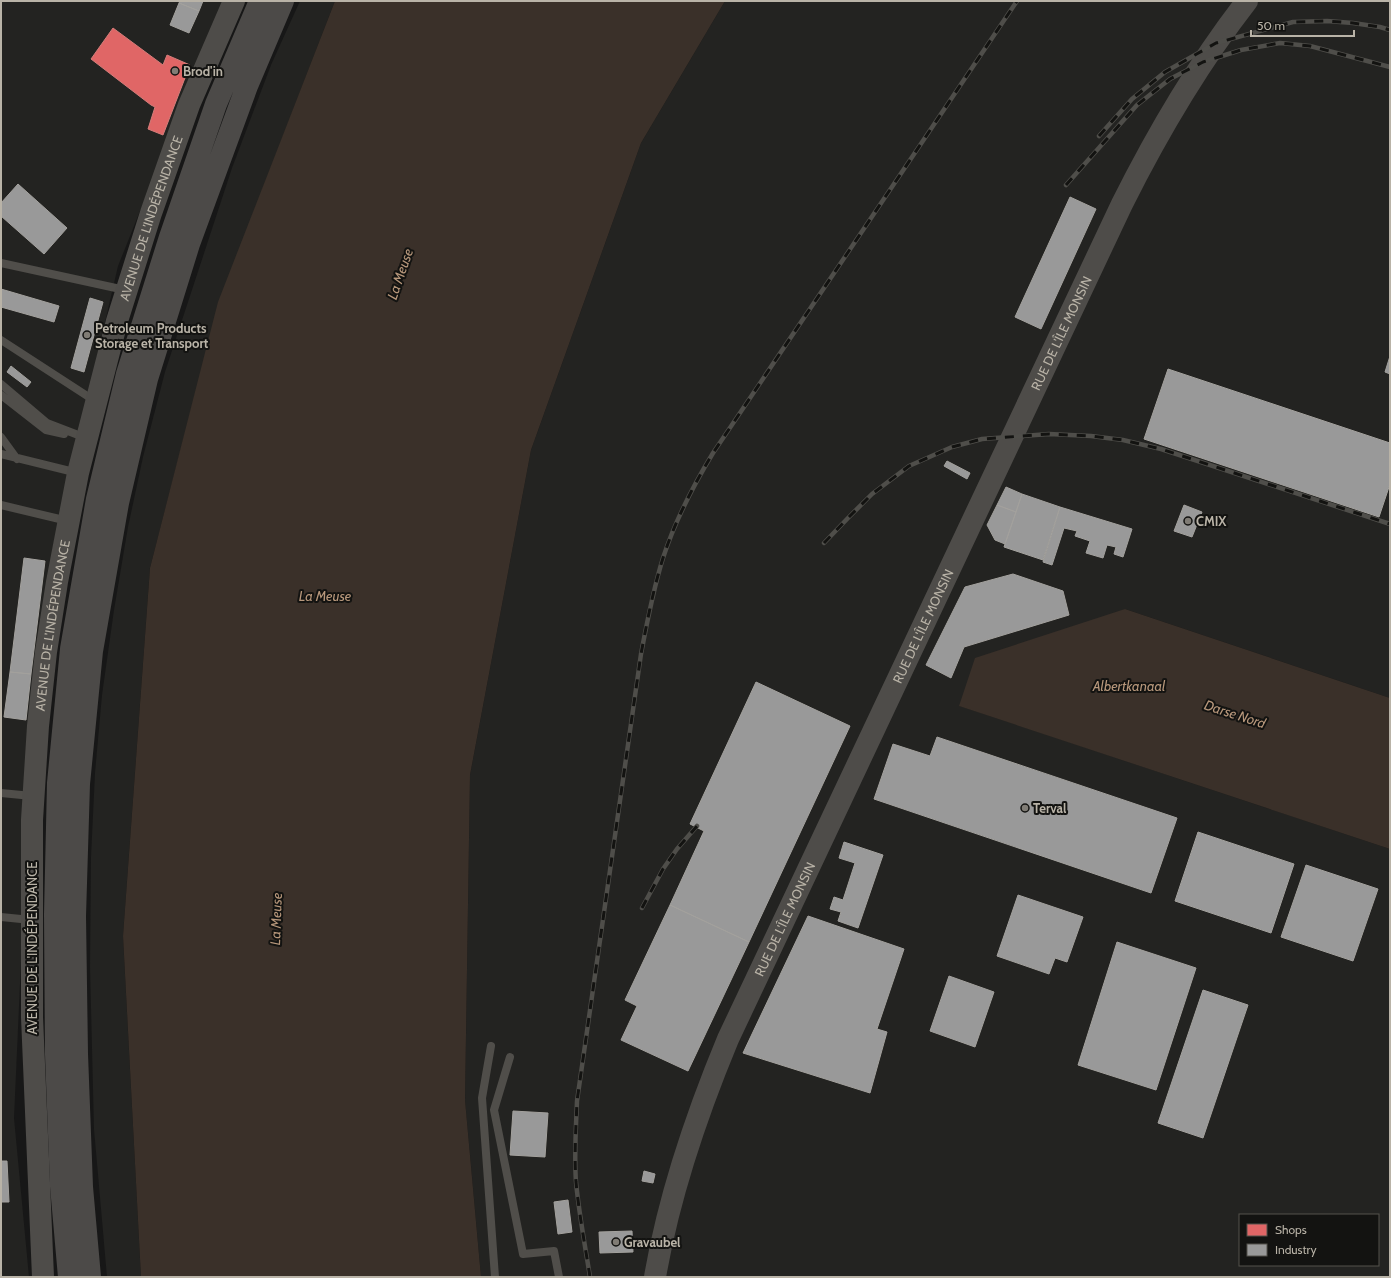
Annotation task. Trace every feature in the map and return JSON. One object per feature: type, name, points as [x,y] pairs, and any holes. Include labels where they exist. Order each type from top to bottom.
[{"type":"highway","points":[[69,1277],[61,1186],[57,1093],[55,914],[58,784],[71,649],[97,498],[127,374],[170,237],[214,112],[260,1]]},
{"type":"highway","points":[[90,1277],[81,1163],[75,916],[79,784],[92,651],[118,504],[147,379],[188,244],[247,86],[283,1]]},
{"type":"street","name":"AVENUE DE L'INDÉPENDANCE","points":[[43,1277],[32,1017],[32,920],[33,797],[38,726],[46,652],[78,473],[116,321],[151,213],[189,105],[234,1]]},
{"type":"street","name":"RUE DE L'ÎLE MONSIN","points":[[655,1277],[668,1212],[686,1150],[710,1081],[728,1039],[1122,204],[1176,104],[1203,62],[1247,1]]},
{"type":"lane","points":[[1,263],[126,290]]},
{"type":"lane","points":[[1,340],[96,401]]},
{"type":"lane","points":[[1,384],[47,423],[87,438]]},
{"type":"lane","points":[[1,394],[46,430],[87,438]]},
{"type":"lane","points":[[1,437],[17,459]]},
{"type":"lane","points":[[1,441],[17,459]]},
{"type":"lane","points":[[1,446],[17,459]]},
{"type":"lane","points":[[1,450],[17,459]]},
{"type":"lane","points":[[1,454],[78,473]]},
{"type":"lane","points":[[1,505],[69,521]]},
{"type":"lane","points":[[1,793],[33,797]]},
{"type":"lane","points":[[1,917],[32,920]]},
{"type":"lane","points":[[490,1046],[482,1098],[495,1277]]},
{"type":"lane","points":[[510,1057],[494,1110],[523,1254],[554,1251],[559,1277]]},
{"type":"shaded area","points":[[1,1],[224,1],[118,266],[53,546],[30,761],[14,1118],[29,1277],[1,1277]]},
{"type":"shaded area","points":[[300,1],[335,1],[219,302],[150,568],[123,936],[141,1277],[107,1277],[94,1129],[90,967],[91,857],[95,773],[102,695],[114,610],[128,527],[143,457],[165,372],[232,168],[271,65]]},
{"type":"shaded area","points":[[725,1],[1390,1],[1390,698],[1125,609],[960,706],[1390,849],[1390,1277],[481,1277],[465,1100],[470,775],[531,450],[641,143]]},
{"type":"water","name":"La Meuse","points":[[335,1],[725,1],[641,143],[531,450],[470,775],[465,1100],[481,1277],[141,1277],[123,936],[150,568],[218,302]]},
{"type":"water","name":"Albertkanaal","points":[[1125,609],[1390,698],[1390,849],[959,706],[975,658]]},
{"type":"building: Shops","points":[[113,28],[163,65],[167,55],[190,65],[163,135],[148,129],[155,107],[91,59]]},
{"type":"building: Industry","points":[[180,1],[203,1],[199,11],[179,3]]},
{"type":"building: Industry","points":[[179,3],[199,11],[189,33],[170,25]]},
{"type":"building: Industry","points":[[18,184],[67,228],[44,254],[1,216],[1,203]]},
{"type":"building: Industry","points":[[1070,197],[1096,209],[1041,329],[1015,317]]},
{"type":"building: Industry","points":[[1,289],[59,306],[54,322],[1,307]]},
{"type":"building: Industry","name":"Petroleum Products Storage et Transport","points":[[90,298],[103,302],[84,372],[71,368]]},
{"type":"building: Industry","points":[[1390,356],[1390,374],[1385,372]]},
{"type":"building: Industry","points":[[11,366],[31,382],[27,387],[7,372]]},
{"type":"building: Industry","points":[[1168,369],[1390,443],[1390,484],[1379,517],[1144,439]]},
{"type":"building: Industry","points":[[947,461],[970,473],[967,479],[944,466]]},
{"type":"building: Industry","points":[[1006,487],[1022,494],[1016,512],[997,505]]},
{"type":"building: Industry","points":[[1022,494],[1060,507],[1043,560],[1004,547]]},
{"type":"building: Industry","points":[[997,505],[1016,512],[1005,544],[995,540],[987,525]]},
{"type":"building: Industry","name":"CMIX","points":[[1184,505],[1202,512],[1192,537],[1174,531]]},
{"type":"building: Industry","points":[[1060,507],[1132,529],[1123,557],[1114,554],[1116,547],[1107,545],[1103,558],[1086,553],[1090,541],[1075,536],[1077,531],[1064,528],[1052,565],[1043,562]]},
{"type":"building: Industry","points":[[24,558],[45,561],[31,674],[10,672]]},
{"type":"building: Industry","points":[[1013,574],[1063,591],[1069,615],[964,647],[951,678],[926,665],[965,587]]},
{"type":"building: Industry","points":[[10,672],[31,674],[26,720],[4,717]]},
{"type":"building: Industry","points":[[756,682],[850,726],[749,942],[670,905],[704,831],[690,824]]},
{"type":"building: Industry","name":"Terval","points":[[937,737],[1177,818],[1151,893],[874,799],[893,744],[930,756]]},
{"type":"building: Industry","points":[[1198,832],[1294,864],[1271,933],[1175,901]]},
{"type":"building: Industry","points":[[844,842],[883,855],[858,928],[838,921],[841,912],[830,909],[834,897],[843,900],[855,863],[839,858]]},
{"type":"building: Industry","points":[[1306,865],[1378,889],[1353,961],[1281,937]]},
{"type":"building: Industry","points":[[1018,895],[1083,917],[1067,962],[1055,958],[1049,974],[997,956]]},
{"type":"building: Industry","points":[[670,905],[749,942],[688,1071],[621,1040],[637,1006],[625,1000]]},
{"type":"building: Industry","points":[[808,916],[904,949],[877,1029],[887,1032],[870,1093],[743,1053]]},
{"type":"building: Industry","points":[[1117,942],[1196,968],[1156,1090],[1078,1065]]},
{"type":"building: Industry","points":[[949,976],[994,992],[975,1047],[930,1031]]},
{"type":"building: Industry","points":[[1203,990],[1248,1005],[1203,1138],[1158,1123]]},
{"type":"building: Industry","points":[[513,1111],[548,1113],[545,1157],[510,1155]]},
{"type":"building: Industry","points":[[1,1161],[7,1161],[9,1202],[1,1202]]},
{"type":"building: Industry","points":[[644,1171],[655,1174],[653,1183],[642,1181]]},
{"type":"building: Industry","points":[[568,1200],[572,1232],[558,1234],[554,1202]]},
{"type":"building: Industry","name":"Gravaubel","points":[[632,1231],[633,1252],[600,1253],[599,1232]]},
{"type":"railway","points":[[590,1277],[580,1218],[576,1182],[575,1152],[577,1101],[641,654],[653,594],[663,558],[685,504],[713,453],[1017,1]]},
{"type":"railway","points":[[1099,136],[1132,99],[1165,72],[1216,43],[1293,22],[1327,21],[1353,23],[1390,30]]},
{"type":"railway","points":[[1066,185],[1137,105],[1170,79],[1203,62],[1241,50],[1280,43],[1310,46],[1390,67]]},
{"type":"railway","points":[[824,543],[872,494],[909,466],[952,447],[982,439],[1049,434],[1091,436],[1123,440],[1161,449],[1390,524]]},
{"type":"railway","points":[[642,908],[663,869],[677,849],[697,826]]},
{"type":"place","name":"Brod'in","points":[[175,71]]},
{"type":"place","name":"Petroleum Products Storage et Transport","points":[[87,335]]},
{"type":"place","name":"CMIX","points":[[1188,521]]},
{"type":"place","name":"Terval","points":[[1025,808]]},
{"type":"place","name":"Gravaubel","points":[[616,1242]]},
{"type":"water label","name":"Darse Nord","points":[[1235,714]]}]
